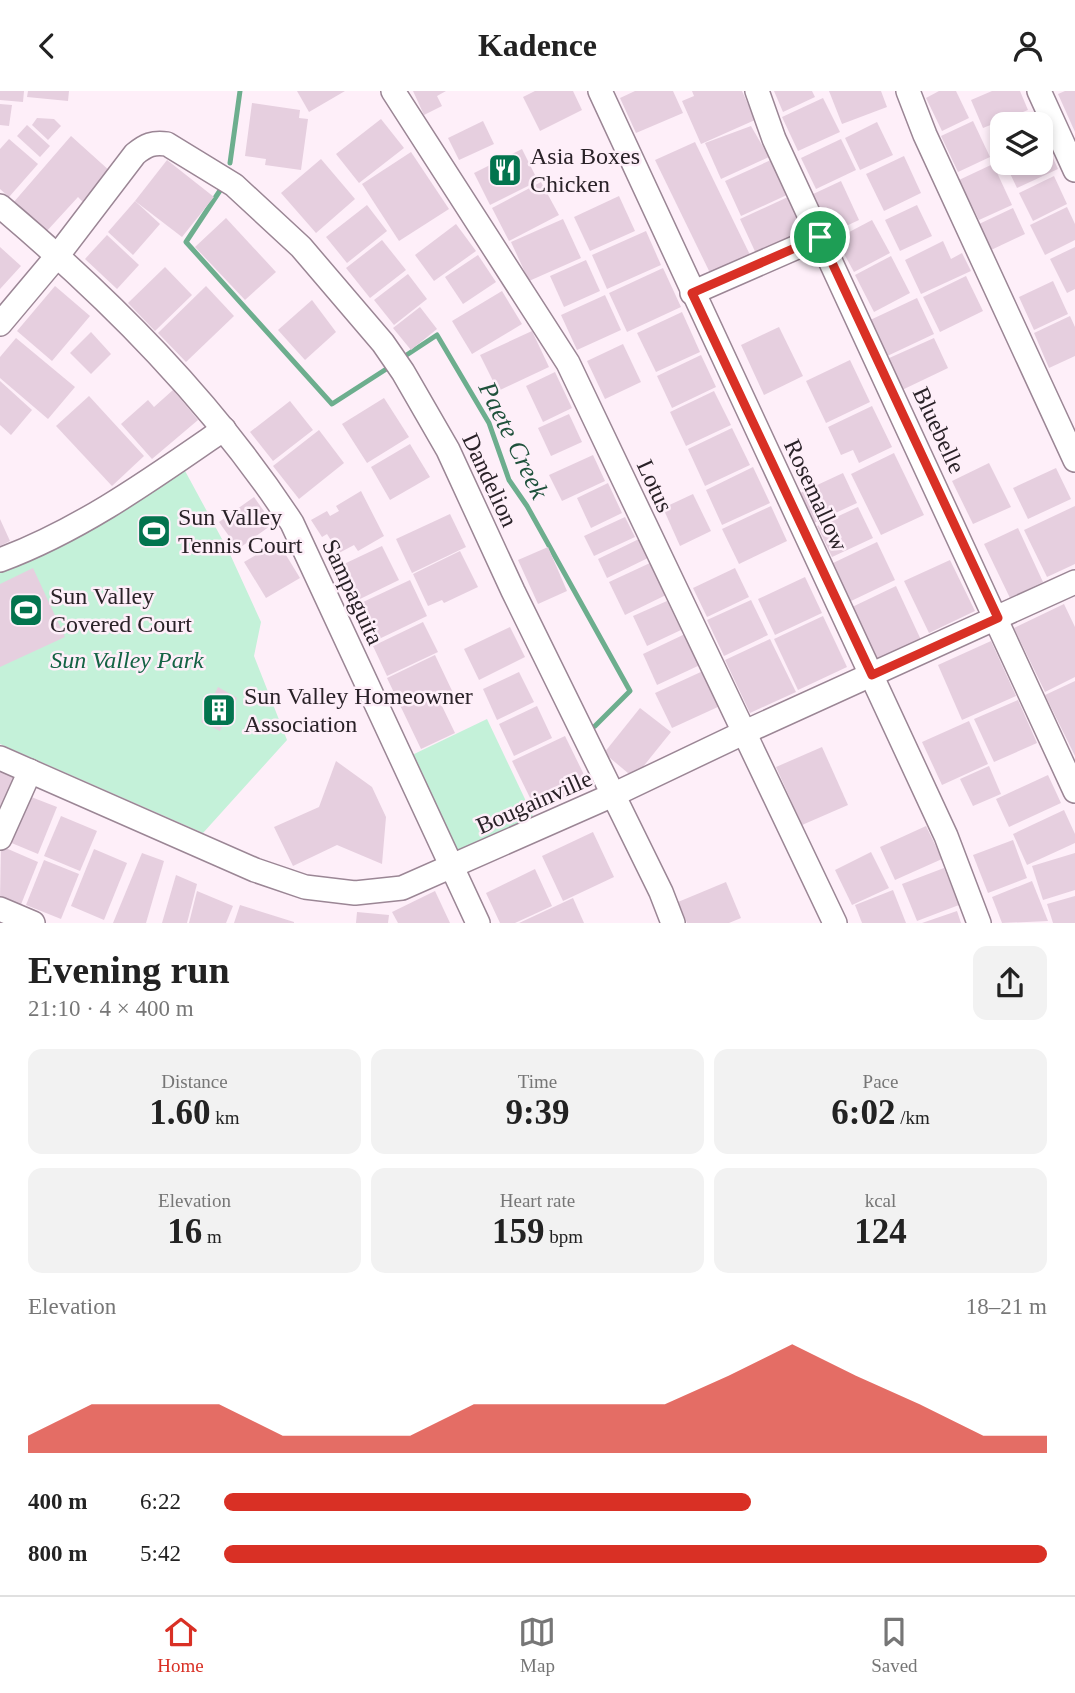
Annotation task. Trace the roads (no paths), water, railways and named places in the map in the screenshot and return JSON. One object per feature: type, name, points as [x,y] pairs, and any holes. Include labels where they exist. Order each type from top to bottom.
[{"type":"street","name":"Lotus","points":[[393,91],[568,363],[835,923]]},
{"type":"street","name":"Rosemallow","points":[[600,91],[946,836],[979,923]]},
{"type":"street","name":"Bluebelle","points":[[757,91],[774,139],[998,618],[1075,791]]},
{"type":"street","points":[[908,91],[925,135],[1075,460]]},
{"type":"street","points":[[1039,91],[1074,163]]},
{"type":"street","name":"Dandelion","points":[[58,255],[135,154],[154,142],[167,144],[234,185],[301,247],[383,343],[448,450],[513,591],[615,794],[673,923]]},
{"type":"street","name":"Sampaguita","points":[[0,206],[58,255],[157,353],[224,429],[260,475],[292,523],[478,923]]},
{"type":"street","points":[[692,293],[820,237]]},
{"type":"street","points":[[0,324],[58,255]]},
{"type":"street","points":[[0,560],[36,547],[96,513],[224,429]]},
{"type":"street","name":"Bougainville","points":[[0,758],[255,870],[305,887],[355,893],[401,888],[615,794],[1075,582]]},
{"type":"street","points":[[0,838],[30,771]]},
{"type":"street","points":[[0,909],[33,923]]},
{"type":"waterway","name":"Paete Creek","points":[[230,163],[240,91]]},
{"type":"waterway","name":"Paete Creek","points":[[221,189],[186,242],[332,404],[391,366]]},
{"type":"waterway","name":"Paete Creek","points":[[402,358],[437,335],[489,423],[509,480],[527,506],[630,691],[595,726]]},
{"type":"place","name":"Asia Boxes Chicken","points":[[505,170]]},
{"type":"place","name":"Sun Valley Tennis Court","points":[[154,531]]},
{"type":"place","name":"Sun Valley Covered Court","points":[[26,610]]},
{"type":"place","name":"Sun Valley Homeowner Association","points":[[219,710]]},
{"type":"park label","name":"Sun Valley Park","points":[[127,660]]}]
